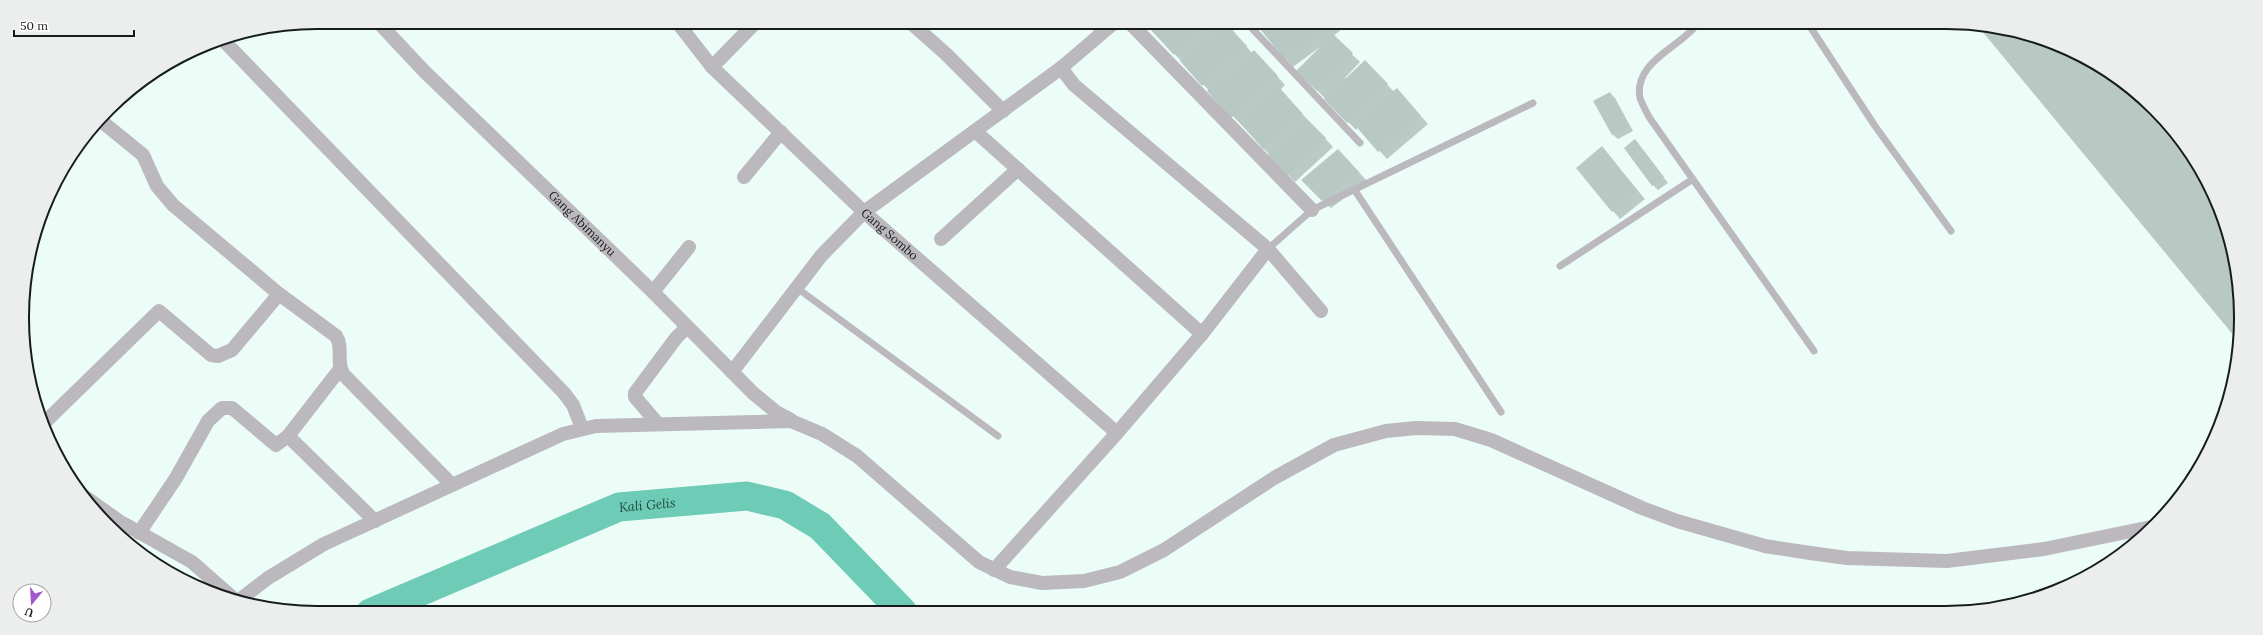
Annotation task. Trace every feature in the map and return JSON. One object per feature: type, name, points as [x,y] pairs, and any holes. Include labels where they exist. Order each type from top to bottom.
[{"type":"street","name":"Gang Abimanyu","points":[[385,29],[424,70],[653,292],[764,403],[791,421]]},
{"type":"street","name":"Gang Sombo","points":[[682,29],[712,67],[864,212],[1117,433]]},
{"type":"street","points":[[712,67],[749,29]]},
{"type":"street","points":[[918,29],[946,54],[1003,111]]},
{"type":"street","points":[[732,372],[821,256],[864,212],[1061,68],[1100,29]]},
{"type":"street","points":[[1136,29],[1312,210]]},
{"type":"street","points":[[226,44],[564,393],[573,404],[582,428]]},
{"type":"street","points":[[1061,68],[1074,85],[1268,249],[1321,311]]},
{"type":"street","points":[[104,123],[143,156],[158,186],[168,200],[279,294],[336,336],[340,347],[340,369],[288,436],[276,445],[232,408],[222,408],[208,421],[180,472],[139,533]]},
{"type":"street","points":[[976,131],[1202,334]]},
{"type":"street","points":[[744,177],[781,132]]},
{"type":"street","points":[[941,240],[1018,169]]},
{"type":"street","points":[[653,292],[689,247]]},
{"type":"street","points":[[994,570],[1117,433],[1202,334],[1268,249]]},
{"type":"street","points":[[48,419],[159,311],[211,355],[218,356],[232,350],[279,294]]},
{"type":"street","points":[[658,424],[635,397],[635,393],[676,338],[687,327]]},
{"type":"street","points":[[340,369],[452,485]]},
{"type":"street","points":[[244,596],[294,560],[375,520],[563,434],[582,428],[658,424],[791,421],[822,434],[857,456],[965,551],[994,570],[1024,581],[1042,583],[1084,581],[1120,572],[1164,550],[1274,478],[1334,445],[1386,431],[1416,428],[1454,429],[1491,440],[1642,508],[1677,521],[1765,546],[1810,553],[1848,558],[1947,561],[2044,548],[2142,529]]},
{"type":"street","points":[[288,436],[375,520]]},
{"type":"street","points":[[100,507],[139,533],[192,562],[223,590]]},
{"type":"lane","points":[[1253,29],[1360,142]]},
{"type":"lane","points":[[1694,29],[1691,33],[1650,65],[1642,75],[1640,99],[1649,117],[1814,351]]},
{"type":"lane","points":[[1812,29],[1875,126],[1952,231]]},
{"type":"lane","points":[[1268,249],[1312,210],[1533,103]]},
{"type":"lane","points":[[1560,266],[1693,179]]},
{"type":"lane","points":[[1354,189],[1501,412]]},
{"type":"lane","points":[[797,288],[998,436]]},
{"type":"building","points":[[1150,29],[1202,29],[1174,55]]},
{"type":"building","points":[[1216,29],[1231,29],[1247,46],[1202,86],[1180,61]]},
{"type":"building","points":[[1262,29],[1324,29],[1285,60],[1261,30]]},
{"type":"building","points":[[1982,31],[2038,44],[2090,68],[2106,78],[2136,101],[2150,113],[2162,127],[2185,157],[2195,173],[2219,225],[2232,280],[2234,318],[2233,335]]},
{"type":"building","points":[[1333,34],[1353,53],[1317,91],[1296,71]]},
{"type":"building","points":[[1254,50],[1278,76],[1231,118],[1207,91]]},
{"type":"building","points":[[1365,60],[1388,84],[1347,123],[1324,99]]},
{"type":"building","points":[[1278,86],[1303,114],[1263,149],[1238,120]]},
{"type":"building","points":[[1397,88],[1421,116],[1378,152],[1354,124]]},
{"type":"building","points":[[1610,92],[1628,126],[1612,135],[1593,101]]},
{"type":"building","points":[[1307,119],[1326,138],[1287,175],[1268,155]]},
{"type":"building","points":[[1635,139],[1664,177],[1652,186],[1624,148]]},
{"type":"building","points":[[1602,146],[1638,191],[1612,212],[1576,168]]},
{"type":"building","points":[[1338,149],[1359,172],[1322,201],[1301,180]]},
{"type":"waterway","name":"Kali Gelis","points":[[386,606],[619,507],[747,496],[785,505],[820,526],[897,606]]}]
